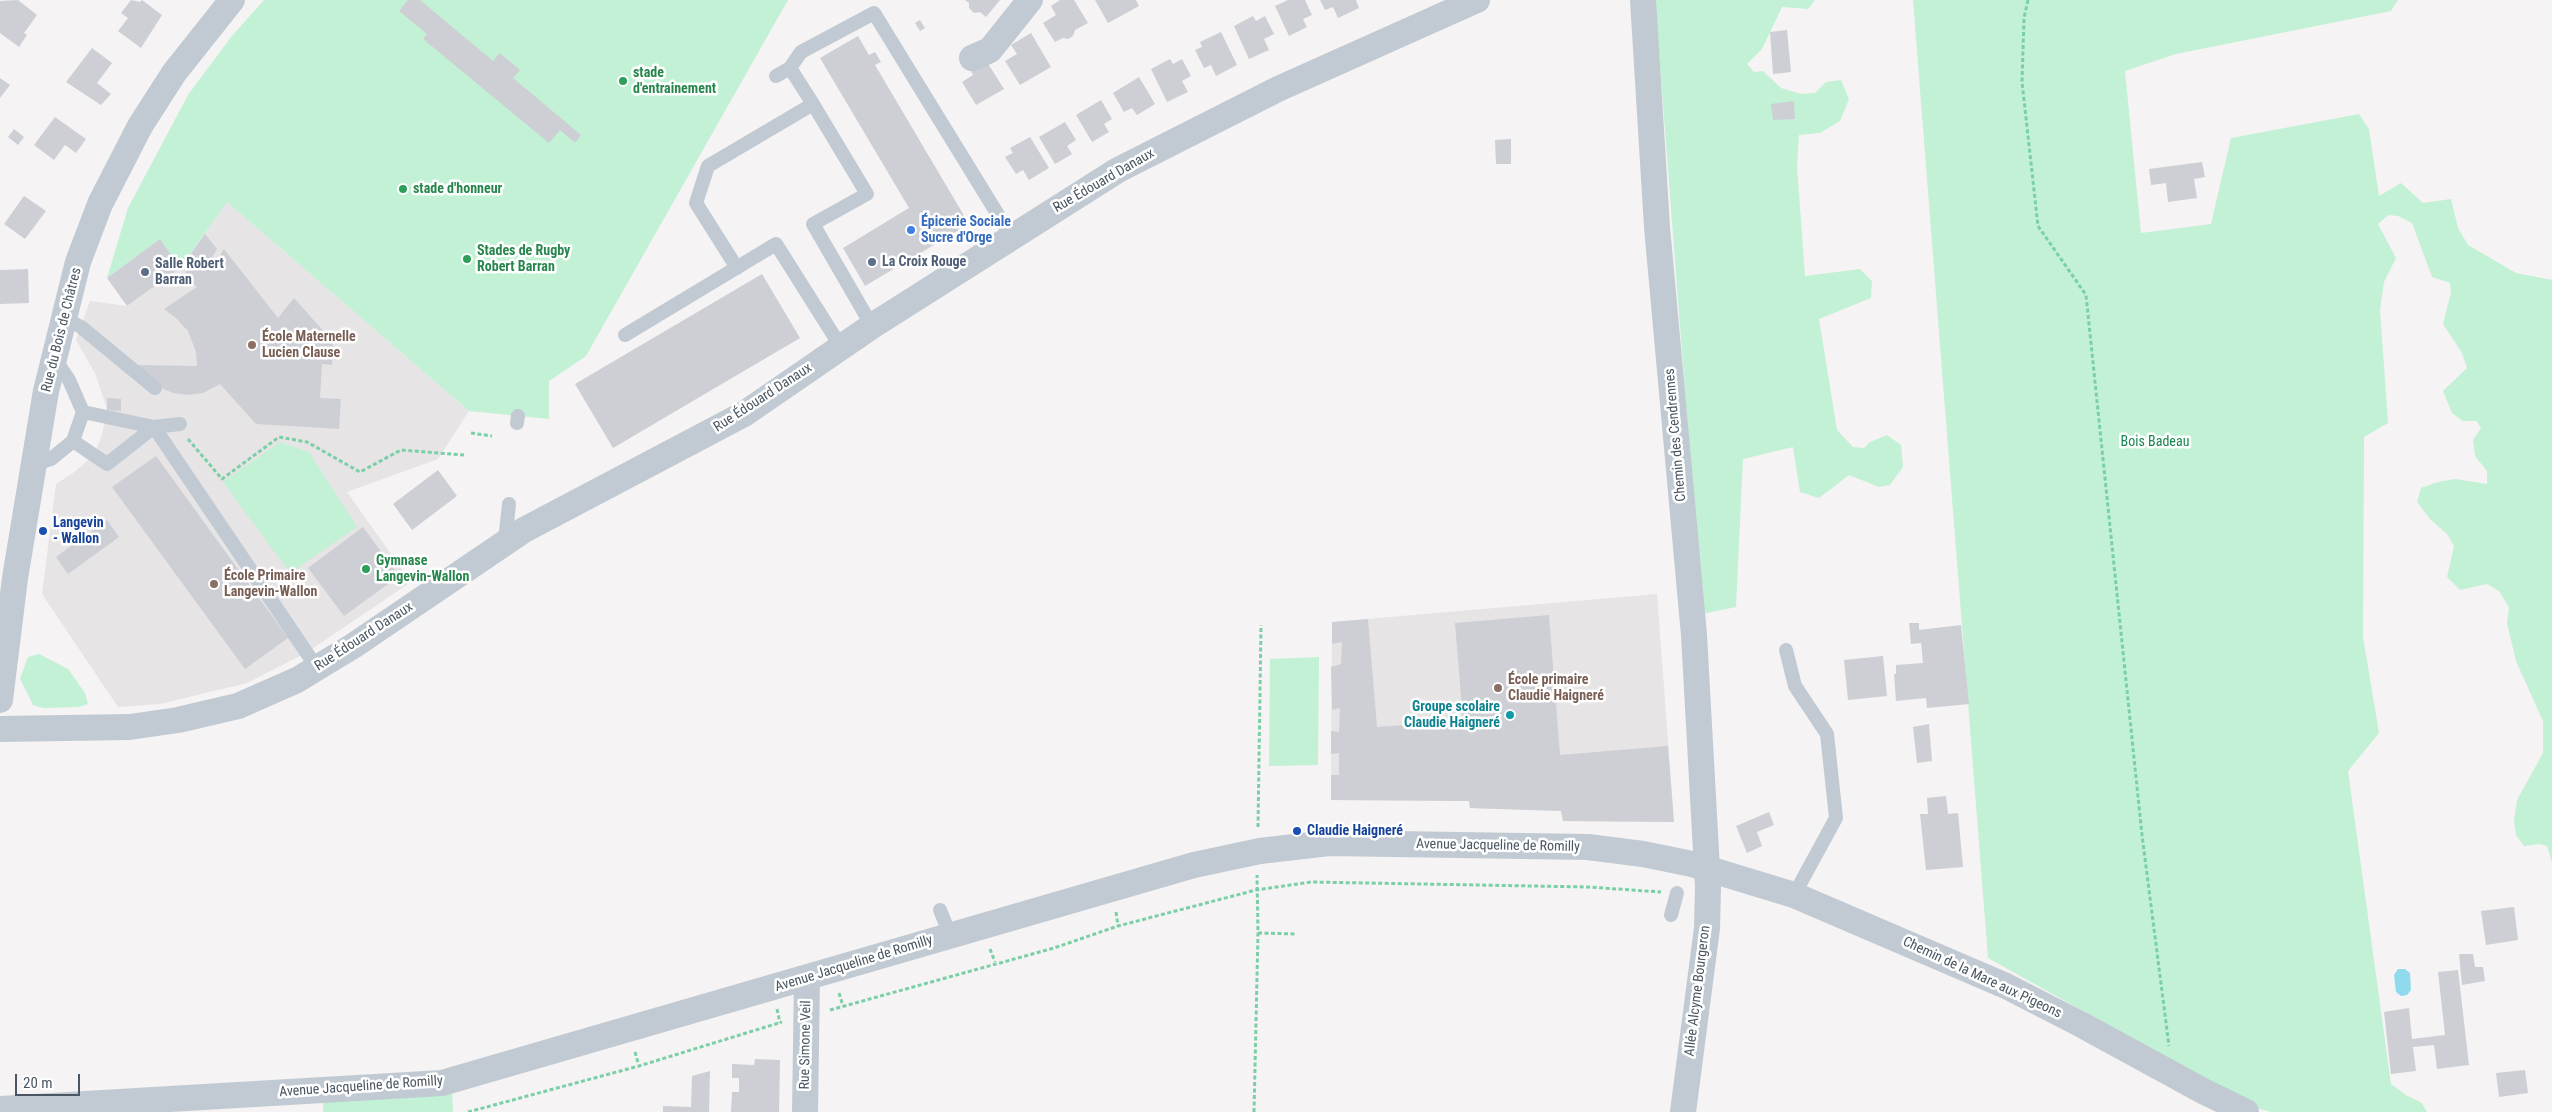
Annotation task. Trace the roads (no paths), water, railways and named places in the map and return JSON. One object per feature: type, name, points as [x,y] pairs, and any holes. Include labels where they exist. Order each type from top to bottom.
[{"type":"street","name":"Rue du Bois de Châtres","points":[[0,700],[5,646],[10,543],[34,464],[53,357],[78,262],[100,204],[118,164],[174,73],[232,0]]},
{"type":"street","points":[[972,58],[990,50],[1030,0]]},
{"type":"street","name":"Rue Édouard Danaux","points":[[0,729],[130,727],[178,720],[238,706],[298,680],[353,646],[505,541],[744,414],[872,326],[1011,236],[1118,170],[1242,107],[1477,0]]},
{"type":"street","name":"Chemin des Cendrennes","points":[[1643,0],[1657,227],[1694,635],[1706,870]]},
{"type":"street","name":"Avenue Jacqueline de Romilly","points":[[0,1108],[442,1083],[1194,865],[1260,851],[1329,843],[1588,847],[1643,854],[1692,864],[1706,870]]},
{"type":"street","name":"Chemin de la Mare aux Pigeons","points":[[1706,870],[1794,895],[2006,986],[2246,1112]]},
{"type":"street","name":"Allée Alcyme Bourgeron","points":[[1683,1112],[1707,928],[1706,870]]},
{"type":"street","name":"Rue Simone Veil","points":[[805,1112],[807,978]]},
{"type":"lane","points":[[776,76],[790,68],[801,52],[874,13],[1011,236]]},
{"type":"lane","points":[[790,68],[867,194],[813,224],[872,326]]},
{"type":"lane","points":[[737,268],[696,203],[708,166],[813,104]]},
{"type":"lane","points":[[625,335],[776,244],[841,347]]},
{"type":"lane","points":[[63,317],[81,327],[155,388]]},
{"type":"lane","points":[[34,464],[51,459],[73,441],[83,412],[69,380],[53,357]]},
{"type":"lane","points":[[83,412],[154,427],[180,424]]},
{"type":"lane","points":[[73,441],[103,467],[154,427]]},
{"type":"lane","points":[[154,427],[317,668]]},
{"type":"lane","points":[[505,541],[509,504]]},
{"type":"lane","points":[[1786,650],[1795,686],[1827,734],[1836,818],[1794,895]]},
{"type":"lane","points":[[1672,915],[1676,893]]},
{"type":"lane","points":[[940,910],[950,935]]},
{"type":"water","points":[[2398,969],[2405,969],[2410,973],[2411,990],[2407,995],[2401,996],[2396,992],[2394,975]]},
{"type":"place","name":"stade d'entrainement","points":[[623,81]]},
{"type":"place","name":"stade d'honneur","points":[[403,189]]},
{"type":"place","name":"Épicerie Sociale Sucre d'Orge","points":[[911,230]]},
{"type":"place","name":"Stades de Rugby Robert Barran","points":[[467,259]]},
{"type":"place","name":"La Croix Rouge","points":[[872,262]]},
{"type":"place","name":"Salle Robert Barran","points":[[145,272]]},
{"type":"place","name":"École Maternelle Lucien Clause","points":[[252,345]]},
{"type":"place","name":"Langevin - Wallon","points":[[43,531]]},
{"type":"place","name":"Gymnase Langevin-Wallon","points":[[366,569]]},
{"type":"place","name":"École Primaire Langevin-Wallon","points":[[214,584]]},
{"type":"place","name":"École primaire Claudie Haigneré","points":[[1498,688]]},
{"type":"place","name":"Groupe scolaire Claudie Haigneré","points":[[1510,715]]},
{"type":"place","name":"Claudie Haigneré","points":[[1297,831]]},
{"type":"park label","name":"Bois Badeau","points":[[2155,442]]}]
